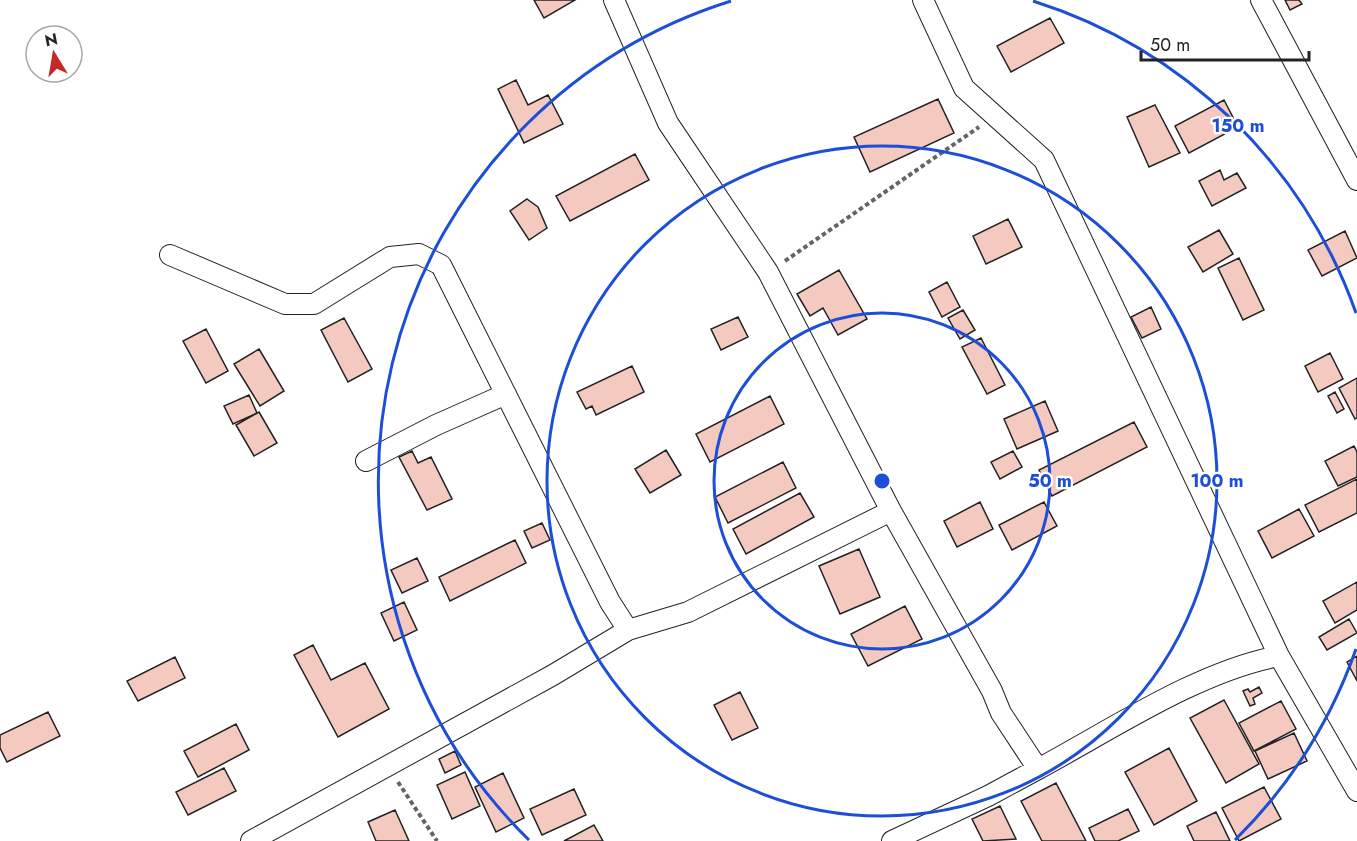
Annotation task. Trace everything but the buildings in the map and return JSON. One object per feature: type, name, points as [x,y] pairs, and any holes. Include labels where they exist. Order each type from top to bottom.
[{"type":"street","points":[[614,0],[668,123],[768,272],[891,511],[992,691],[1001,712],[1038,769]]},
{"type":"street","points":[[923,0],[964,88],[1044,160],[1279,656],[1357,791]]},
{"type":"street","points":[[1261,0],[1357,180]]},
{"type":"street","points":[[170,255],[285,304],[314,304],[390,257],[419,254],[441,265],[610,602],[628,630]]},
{"type":"street","points":[[366,461],[436,425],[506,394]]},
{"type":"street","points":[[251,841],[387,767],[628,630],[688,612],[891,511]]},
{"type":"street","points":[[892,841],[988,796],[1200,681],[1247,662],[1279,656]]},
{"type":"path","points":[[768,272],[996,115]]},
{"type":"path","points":[[387,767],[437,841]]}]
